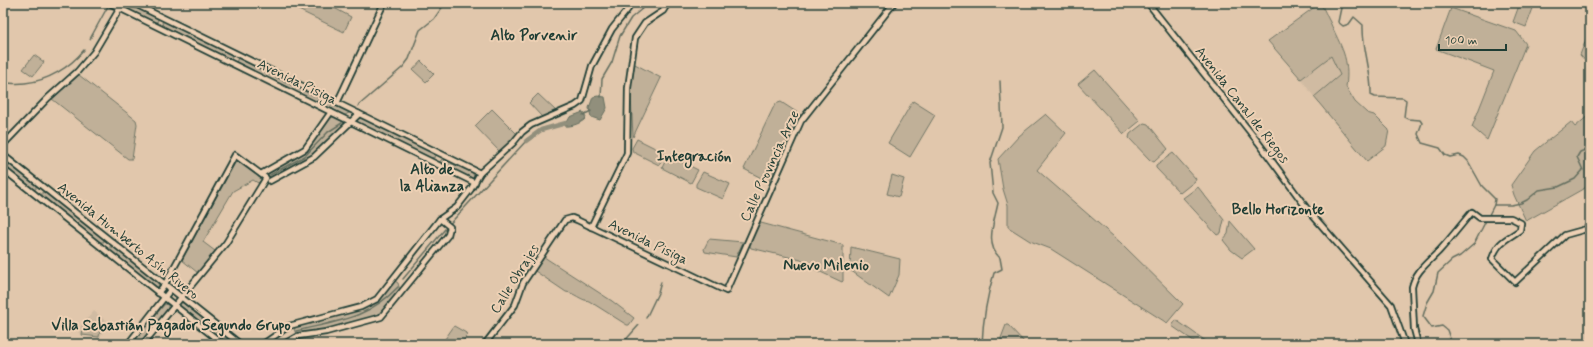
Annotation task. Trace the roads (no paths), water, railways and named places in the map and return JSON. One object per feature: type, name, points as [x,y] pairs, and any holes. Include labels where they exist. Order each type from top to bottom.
[{"type":"street","name":"Avenida Pisiga","points":[[109,3],[474,183]]},
{"type":"street","points":[[3,145],[48,98],[77,72],[94,52],[124,3]]},
{"type":"street","name":"Avenida Pisiga","points":[[133,3],[480,173]]},
{"type":"street","points":[[337,103],[384,3]]},
{"type":"street","points":[[263,344],[271,340],[289,326],[361,307],[377,299],[442,220],[457,207],[480,173],[513,143],[522,132],[532,125],[575,106],[582,101],[592,66],[612,29],[628,9],[629,3]]},
{"type":"street","points":[[591,227],[627,153],[628,88],[633,45],[639,31],[645,23],[663,10],[668,3]]},
{"type":"street","name":"Calle Provincia Arze","points":[[726,291],[801,121],[894,3]]},
{"type":"street","name":"Avenida Canal de Riegos","points":[[1148,3],[1324,228],[1392,305],[1405,344]]},
{"type":"street","points":[[261,174],[305,149],[331,112]]},
{"type":"street","points":[[270,181],[314,157],[360,114]]},
{"type":"street","name":"Avenida Humberto Asín Rivero","points":[[3,155],[240,344]]},
{"type":"street","points":[[143,344],[226,243],[266,178],[235,155],[165,284],[158,293]]},
{"type":"street","name":"Avenida Humberto Asín Rivero","points":[[3,169],[223,344]]},
{"type":"street","points":[[1418,344],[1414,329],[1412,286],[1416,275],[1472,212],[1480,218],[1511,218],[1521,223],[1520,230],[1502,241],[1492,259],[1515,282],[1565,235],[1590,228]]},
{"type":"street","name":"Avenida Pisiga","points":[[562,224],[565,220],[572,218],[726,291]]},
{"type":"street","points":[[284,344],[298,336],[326,332],[381,317],[448,235],[450,227],[442,220]]},
{"type":"street","name":"Calle Obrajes","points":[[485,344],[515,304],[523,283],[562,224]]},
{"type":"street","points":[[128,344],[171,289]]},
{"type":"waterway","points":[[358,106],[403,67],[409,59],[420,30],[434,19],[445,3]]},
{"type":"waterway","points":[[601,97],[602,79],[612,62],[620,36],[631,18],[649,3]]},
{"type":"waterway","points":[[1342,3],[1338,22],[1343,26],[1349,24],[1354,17],[1363,25],[1371,95],[1375,97],[1403,98],[1406,100],[1404,117],[1408,119],[1420,120],[1422,123],[1418,134],[1422,143],[1440,148],[1445,155],[1450,157],[1459,155],[1464,157],[1468,161],[1482,186],[1495,199],[1494,205],[1474,244],[1460,256],[1452,260],[1438,273],[1434,291],[1427,303],[1423,316],[1432,328],[1442,326],[1447,330],[1452,344]]},
{"type":"waterway","points":[[90,39],[108,6]]},
{"type":"waterway","points":[[3,83],[34,82],[50,76],[72,62],[84,50]]},
{"type":"waterway","points":[[982,344],[986,308],[994,273],[1002,269],[1000,258],[995,252],[992,239],[993,224],[998,203],[993,193],[990,163],[1002,127],[1000,81]]},
{"type":"waterway","points":[[583,115],[591,111]]},
{"type":"waterway","points":[[270,175],[305,156],[328,132],[342,123]]},
{"type":"waterway","points":[[526,141],[541,130],[566,123]]},
{"type":"waterway","points":[[403,279],[445,229],[526,141]]},
{"type":"waterway","points":[[1494,205],[1511,205],[1521,203],[1539,190],[1558,187],[1575,179],[1583,170],[1577,157],[1580,152],[1585,150],[1590,151]]},
{"type":"waterway","points":[[646,318],[658,293],[661,282]]},
{"type":"waterway","points":[[296,331],[338,321],[363,312],[387,298],[398,287]]},
{"type":"waterway","points":[[622,344],[639,325]]},
{"type":"district","name":"Alto Porvenir","points":[[534,36]]},
{"type":"district","name":"Integración","points":[[694,157]]},
{"type":"district","name":"Alto de la Alianza","points":[[432,178]]},
{"type":"district","name":"Bello Horizonte","points":[[1278,210]]},
{"type":"district","name":"Nuevo Milenio","points":[[826,266]]},
{"type":"district","name":"Villa Sebastián Pagador Segundo Grupo","points":[[171,326]]}]
